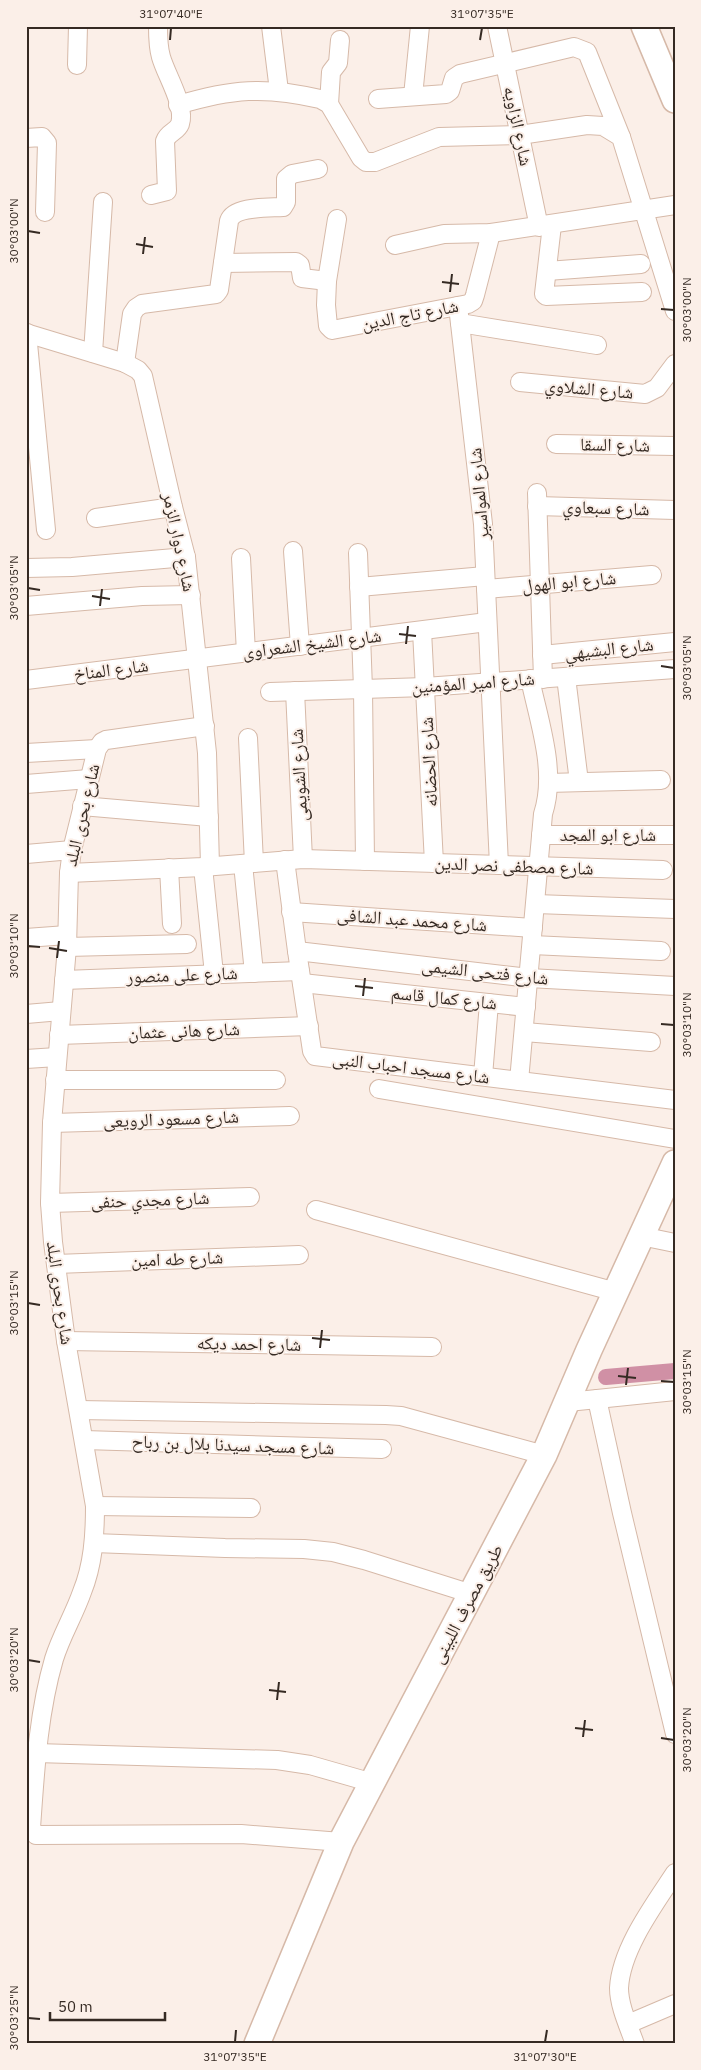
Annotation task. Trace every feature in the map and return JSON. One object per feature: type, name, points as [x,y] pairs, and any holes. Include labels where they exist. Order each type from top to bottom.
[{"type":"street","points":[[77,65],[78,26]]},
{"type":"street","points":[[151,195],[167,191],[165,141],[168,135],[178,128],[181,122],[175,92],[161,58],[158,26]]},
{"type":"street","points":[[271,26],[279,92]]},
{"type":"street","points":[[413,96],[420,26]]},
{"type":"street","name":"شارع الزاويه","points":[[497,26],[520,135],[546,226],[547,271],[544,294],[547,297],[642,292]]},
{"type":"street","points":[[644,26],[675,100]]},
{"type":"street","points":[[329,104],[332,72],[338,62],[340,40]]},
{"type":"street","points":[[378,98],[446,94],[450,91],[454,78],[505,63],[574,47],[587,52],[621,137],[675,311]]},
{"type":"street","points":[[178,105],[231,92],[256,90],[320,99],[329,104],[361,158],[368,163],[439,137],[520,135],[587,125],[602,126],[621,137]]},
{"type":"street","points":[[26,138],[42,137],[47,143],[45,212]]},
{"type":"street","points":[[125,363],[132,314],[136,308],[142,304],[216,294],[229,221],[233,214],[240,211],[283,207],[286,202],[285,182],[289,176],[318,169]]},
{"type":"street","points":[[93,353],[103,202]]},
{"type":"street","points":[[396,245],[444,234],[491,233],[675,205]]},
{"type":"street","points":[[223,263],[296,262],[300,266],[302,278],[327,281],[337,219]]},
{"type":"street","name":"شارع تاج الدين","points":[[327,281],[326,305],[328,326],[331,330],[459,315],[473,301],[491,233]]},
{"type":"street","points":[[547,271],[641,264]]},
{"type":"street","points":[[459,315],[597,345]]},
{"type":"street","name":"شارع المواسير","points":[[459,315],[480,499],[500,865]]},
{"type":"street","points":[[26,333],[46,530]]},
{"type":"street","name":"شارع دوار الزمر","points":[[26,333],[125,363],[138,370],[143,376],[186,557],[191,595],[209,774],[206,867],[214,974]]},
{"type":"street","name":"شارع الشلاوي","points":[[520,382],[645,394],[657,388],[675,364]]},
{"type":"street","name":"شارع السقا","points":[[556,444],[675,446]]},
{"type":"street","name":"شارع سبعاوي","points":[[540,585],[537,500],[675,510]]},
{"type":"street","points":[[96,518],[173,507]]},
{"type":"street","points":[[292,551],[300,646]]},
{"type":"street","points":[[358,553],[363,689],[365,861]]},
{"type":"street","points":[[26,568],[72,567],[186,557]]},
{"type":"street","points":[[241,558],[246,653]]},
{"type":"street","name":"شارع ابو الهول","points":[[360,587],[486,583],[540,585],[652,575]]},
{"type":"street","points":[[519,1081],[543,814],[548,799],[546,751],[537,679],[542,655],[540,585]]},
{"type":"street","points":[[26,606],[142,596],[191,595]]},
{"type":"street","name":"شارع الشيخ الشعراوى","points":[[196,659],[487,622]]},
{"type":"street","name":"شارع الحضانه","points":[[422,631],[434,863]]},
{"type":"street","name":"شارع البشيهي","points":[[542,655],[675,642]]},
{"type":"street","name":"شارع المناخ","points":[[26,680],[196,659]]},
{"type":"street","name":"شارع امير المؤمنين","points":[[270,692],[425,687],[675,669]]},
{"type":"street","points":[[566,677],[579,782]]},
{"type":"street","name":"شارع الشويمى","points":[[294,860],[295,691]]},
{"type":"street","points":[[26,753],[97,749],[106,740],[205,726]]},
{"type":"street","points":[[248,738],[249,863],[254,973]]},
{"type":"street","name":"شارع بحرى البلد","points":[[97,749],[72,850],[69,873],[67,941],[52,1123],[50,1203],[66,1341],[95,1506],[94,1543],[90,1568],[83,1592],[55,1658],[36,1753],[31,1828],[36,1836],[241,1834],[341,1842]]},
{"type":"street","points":[[26,784],[89,779]]},
{"type":"street","points":[[548,783],[662,780]]},
{"type":"street","points":[[82,806],[209,817]]},
{"type":"street","name":"شارع ابو المجد","points":[[542,835],[675,835]]},
{"type":"street","points":[[26,854],[72,850]]},
{"type":"street","name":"شارع مصطفى نصر الدين","points":[[69,873],[206,867],[294,860],[663,870]]},
{"type":"street","name":"شارع مسجد احباب النبى","points":[[294,860],[291,912],[312,1051],[315,1056],[675,1100]]},
{"type":"street","points":[[168,868],[172,924]]},
{"type":"street","points":[[536,904],[675,909]]},
{"type":"street","name":"شارع محمد عبد الشافى","points":[[291,912],[661,951]]},
{"type":"street","points":[[26,938],[187,944]]},
{"type":"street","name":"شارع فتحى الشيمى","points":[[297,951],[529,978],[675,986]]},
{"type":"street","name":"شارع على منصور","points":[[64,980],[254,973],[301,977]]},
{"type":"street","name":"شارع كمال قاسم","points":[[301,977],[526,1007]]},
{"type":"street","points":[[482,1076],[489,1003]]},
{"type":"street","points":[[26,1014],[61,1011]]},
{"type":"street","name":"شارع هانى عثمان","points":[[59,1035],[309,1026]]},
{"type":"street","points":[[524,1032],[651,1042]]},
{"type":"street","points":[[26,1059],[57,1057]]},
{"type":"street","points":[[55,1080],[276,1080]]},
{"type":"street","points":[[379,1089],[675,1138]]},
{"type":"street","name":"شارع مسعود الرويعى","points":[[52,1123],[290,1116]]},
{"type":"street","name":"طريق مصرف اللبينى","points":[[257,2044],[341,1842],[544,1455],[675,1163]]},
{"type":"street","name":"شارع مجدي حنفى","points":[[50,1203],[250,1197]]},
{"type":"street","points":[[316,1210],[616,1292]]},
{"type":"street","points":[[642,1236],[675,1243]]},
{"type":"street","name":"شارع طه امين","points":[[56,1264],[299,1255]]},
{"type":"street","name":"شارع احمد ديكه","points":[[66,1341],[432,1347]]},
{"type":"street","points":[[568,1402],[675,1391]]},
{"type":"street","points":[[597,1399],[669,1686],[675,1734]]},
{"type":"street","points":[[79,1410],[394,1415],[544,1455]]},
{"type":"street","name":"شارع مسجد سيدنا بلال بن رباح","points":[[84,1440],[382,1449]]},
{"type":"street","points":[[95,1506],[251,1508]]},
{"type":"street","points":[[94,1543],[327,1551],[364,1560],[472,1594]]},
{"type":"street","points":[[36,1753],[277,1760],[310,1765],[373,1783]]},
{"type":"street","points":[[635,2044],[619,1989],[621,1976],[627,1954],[675,1873]]},
{"type":"street","points":[[628,2024],[675,2004]]},
{"type":"waterway","points":[[606,1377],[675,1371]]}]
